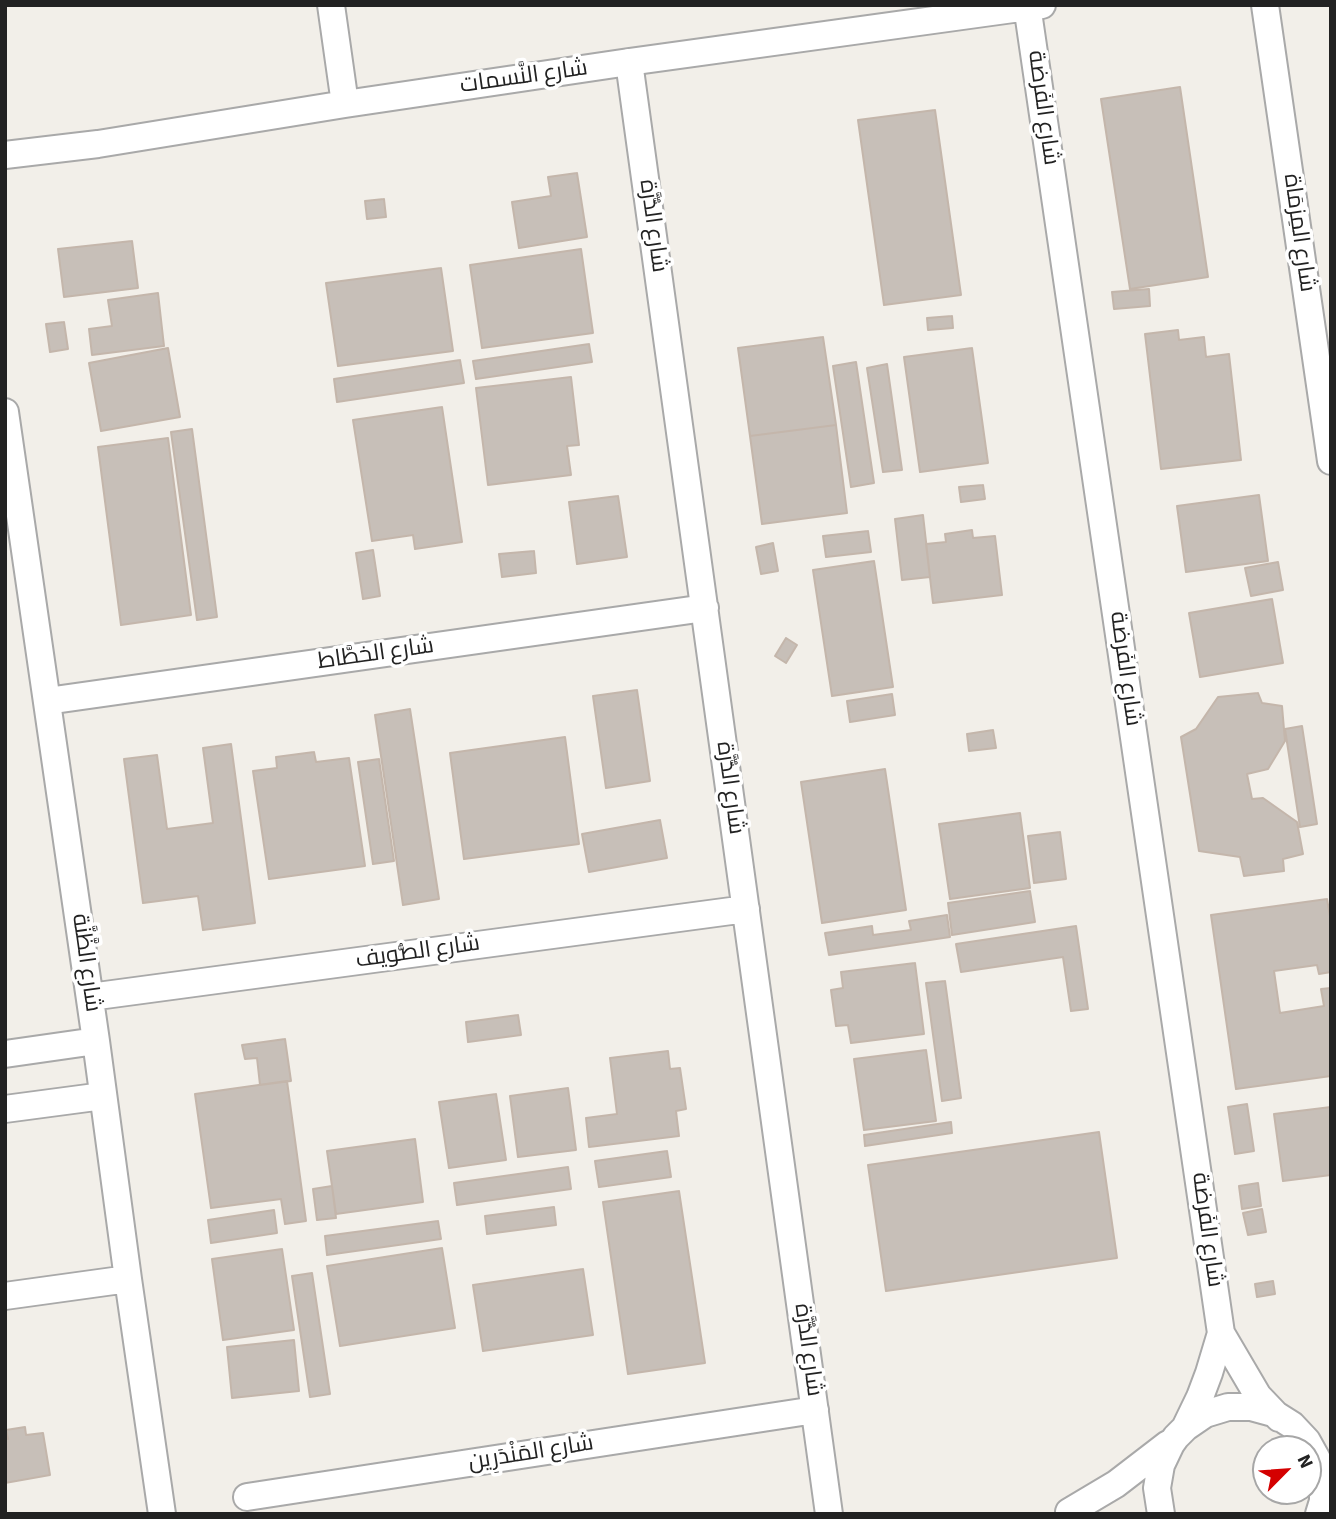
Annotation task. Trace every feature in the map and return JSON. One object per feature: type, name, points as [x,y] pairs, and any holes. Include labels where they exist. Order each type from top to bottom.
[{"type":"street","points":[[331,5],[345,104]]},
{"type":"street","name":"شارع المِزمَاة","points":[[1265,5],[1331,461]]},
{"type":"street","name":"شارع النَّسمات","points":[[5,155],[98,144],[629,62],[1032,6]]},
{"type":"street","name":"شارع الفَرضة","points":[[1032,6],[1221,1333],[1258,1396],[1307,1441],[1317,1459],[1323,1479],[1323,1501],[1319,1514]]},
{"type":"street","name":"شارع الدُّرَّة","points":[[629,62],[829,1514]]},
{"type":"street","name":"شارع الظَّنَّة","points":[[5,412],[162,1514]]},
{"type":"street","name":"شارع الخطَّاط","points":[[47,701],[705,608]]},
{"type":"street","name":"شارع الصُّويف","points":[[90,997],[746,908]]},
{"type":"street","points":[[5,1054],[96,1041]]},
{"type":"street","points":[[5,1110],[103,1096]]},
{"type":"street","points":[[5,1296],[128,1279]]},
{"type":"street","name":"شارع الفَرضة","points":[[1161,1514],[1157,1488],[1161,1465],[1205,1385],[1221,1333]]},
{"type":"street","points":[[1068,1513],[1142,1466],[1205,1414],[1228,1407],[1251,1407],[1273,1413],[1314,1433],[1331,1436]]},
{"type":"street","name":"شارع المَنْدَرِين","points":[[247,1497],[815,1410]]},
{"type":"building","points":[[1180,87],[1208,277],[1130,289],[1101,99]]},
{"type":"building","points":[[935,110],[961,295],[884,305],[858,120]]},
{"type":"building","points":[[577,173],[587,237],[519,248],[512,202],[551,196],[548,177]]},
{"type":"building","points":[[384,199],[386,217],[367,219],[365,201]]},
{"type":"building","points":[[132,241],[138,288],[64,297],[58,249]]},
{"type":"building","points":[[581,249],[593,333],[482,348],[470,265]]},
{"type":"building","points":[[441,268],[453,351],[338,366],[326,283]]},
{"type":"building","points":[[1149,289],[1150,306],[1114,309],[1112,292]]},
{"type":"building","points":[[158,293],[164,346],[92,355],[89,329],[112,326],[108,300]]},
{"type":"building","points":[[952,316],[953,328],[928,330],[927,318]]},
{"type":"building","points":[[64,322],[68,349],[50,352],[46,324]]},
{"type":"building","points":[[1178,330],[1179,340],[1204,337],[1206,357],[1229,354],[1241,460],[1161,469],[1145,334]]},
{"type":"building","points":[[823,337],[836,425],[750,436],[738,348]]},
{"type":"building","points":[[589,344],[592,362],[476,379],[473,361]]},
{"type":"building","points":[[168,348],[180,417],[101,431],[89,363]]},
{"type":"building","points":[[972,348],[988,463],[920,472],[904,357]]},
{"type":"building","points":[[460,360],[464,383],[337,402],[334,379]]},
{"type":"building","points":[[856,362],[874,483],[851,487],[833,366]]},
{"type":"building","points":[[887,364],[902,470],[883,472],[867,368]]},
{"type":"building","points":[[571,377],[579,445],[567,446],[571,475],[488,485],[476,388]]},
{"type":"building","points":[[442,407],[462,542],[415,549],[413,535],[372,541],[353,420]]},
{"type":"building","points":[[836,425],[847,513],[762,524],[750,436]]},
{"type":"building","points":[[192,429],[217,617],[197,620],[171,432]]},
{"type":"building","points":[[168,438],[191,615],[121,625],[98,447]]},
{"type":"building","points":[[983,485],[985,499],[961,502],[959,487]]},
{"type":"building","points":[[1259,495],[1268,561],[1186,572],[1177,506]]},
{"type":"building","points":[[618,496],[627,557],[577,564],[569,502]]},
{"type":"building","points":[[923,515],[930,577],[902,580],[895,519]]},
{"type":"building","points":[[972,530],[973,538],[995,536],[1002,595],[933,603],[926,544],[946,542],[945,534]]},
{"type":"building","points":[[868,531],[871,552],[826,557],[823,536]]},
{"type":"building","points":[[773,543],[778,571],[761,574],[756,547]]},
{"type":"building","points":[[373,550],[380,596],[363,599],[356,553]]},
{"type":"building","points":[[534,551],[536,573],[502,577],[499,554]]},
{"type":"building","points":[[874,561],[893,687],[832,696],[813,570]]},
{"type":"building","points":[[1278,562],[1283,590],[1251,596],[1245,568]]},
{"type":"building","points":[[1272,599],[1283,663],[1200,677],[1189,613]]},
{"type":"building","points":[[786,638],[797,645],[786,663],[775,656]]},
{"type":"building","points":[[637,690],[650,781],[606,788],[593,696]]},
{"type":"building","points":[[1258,693],[1262,703],[1282,706],[1285,741],[1268,769],[1247,774],[1252,799],[1263,798],[1297,822],[1303,854],[1283,859],[1284,871],[1244,876],[1240,857],[1199,851],[1181,737],[1196,729],[1218,697]]},
{"type":"building","points":[[892,694],[895,715],[850,722],[847,701]]},
{"type":"building","points":[[410,709],[439,899],[403,905],[375,715]]},
{"type":"building","points":[[1302,726],[1317,824],[1300,827],[1285,729]]},
{"type":"building","points":[[993,730],[996,748],[969,751],[967,734]]},
{"type":"building","points":[[565,737],[579,844],[464,859],[450,753]]},
{"type":"building","points":[[231,744],[255,923],[203,930],[198,896],[143,903],[124,759],[157,755],[167,829],[213,823],[203,748]]},
{"type":"building","points":[[314,752],[316,762],[349,758],[365,866],[269,879],[253,771],[277,768],[276,757]]},
{"type":"building","points":[[379,759],[394,861],[373,864],[358,762]]},
{"type":"building","points":[[885,769],[906,910],[822,923],[801,782]]},
{"type":"building","points":[[1020,813],[1030,888],[950,899],[939,824]]},
{"type":"building","points":[[660,820],[667,858],[589,872],[582,834]]},
{"type":"building","points":[[1060,832],[1066,879],[1034,883],[1028,836]]},
{"type":"building","points":[[1030,891],[1035,922],[952,935],[948,903]]},
{"type":"building","points":[[1327,899],[1331,922],[1331,972],[1319,974],[1317,965],[1274,971],[1280,1013],[1324,1006],[1321,989],[1331,988],[1331,1076],[1236,1089],[1211,915]]},
{"type":"building","points":[[947,915],[950,937],[829,955],[825,933],[872,926],[873,935],[911,930],[909,921]]},
{"type":"building","points":[[1076,926],[1088,1009],[1071,1011],[1063,957],[961,972],[956,944]]},
{"type":"building","points":[[915,963],[924,1034],[851,1043],[848,1025],[836,1026],[831,990],[843,988],[841,972]]},
{"type":"building","points":[[945,981],[961,1098],[942,1101],[926,983]]},
{"type":"building","points":[[518,1015],[521,1035],[468,1042],[466,1022]]},
{"type":"building","points":[[285,1039],[291,1081],[260,1085],[257,1058],[245,1059],[242,1045]]},
{"type":"building","points":[[926,1050],[936,1121],[864,1130],[854,1059]]},
{"type":"building","points":[[668,1051],[670,1069],[680,1068],[686,1109],[676,1111],[679,1136],[589,1147],[586,1118],[617,1114],[610,1058]]},
{"type":"building","points":[[287,1081],[306,1221],[285,1224],[281,1199],[211,1208],[195,1094]]},
{"type":"building","points":[[568,1088],[576,1150],[518,1157],[510,1096]]},
{"type":"building","points":[[496,1094],[506,1160],[449,1168],[439,1102]]},
{"type":"building","points":[[1247,1104],[1254,1151],[1235,1154],[1228,1107]]},
{"type":"building","points":[[1331,1107],[1331,1175],[1283,1181],[1274,1114]]},
{"type":"building","points":[[951,1122],[952,1133],[865,1146],[864,1135]]},
{"type":"building","points":[[1099,1132],[1117,1258],[886,1291],[868,1165]]},
{"type":"building","points":[[415,1139],[423,1202],[336,1214],[327,1151]]},
{"type":"building","points":[[667,1151],[671,1177],[599,1187],[595,1161]]},
{"type":"building","points":[[568,1167],[571,1189],[457,1205],[454,1183]]},
{"type":"building","points":[[1258,1183],[1261,1206],[1242,1209],[1239,1186]]},
{"type":"building","points":[[332,1186],[336,1218],[317,1220],[313,1189]]},
{"type":"building","points":[[679,1191],[705,1363],[628,1374],[603,1202]]},
{"type":"building","points":[[554,1207],[556,1225],[487,1234],[485,1216]]},
{"type":"building","points":[[1262,1209],[1266,1232],[1248,1235],[1243,1213]]},
{"type":"building","points":[[274,1210],[277,1233],[211,1243],[208,1220]]},
{"type":"building","points":[[438,1221],[441,1239],[327,1255],[325,1236]]},
{"type":"building","points":[[442,1248],[455,1328],[340,1346],[327,1266]]},
{"type":"building","points":[[282,1249],[294,1330],[223,1340],[212,1259]]},
{"type":"building","points":[[583,1269],[593,1335],[483,1351],[473,1285]]},
{"type":"building","points":[[312,1273],[330,1394],[310,1397],[292,1276]]},
{"type":"building","points":[[1273,1281],[1275,1294],[1257,1297],[1255,1284]]},
{"type":"building","points":[[294,1340],[299,1391],[232,1398],[227,1347]]},
{"type":"building","points":[[25,1427],[26,1435],[43,1433],[50,1475],[5,1483],[5,1439],[8,1439],[6,1430]]}]
